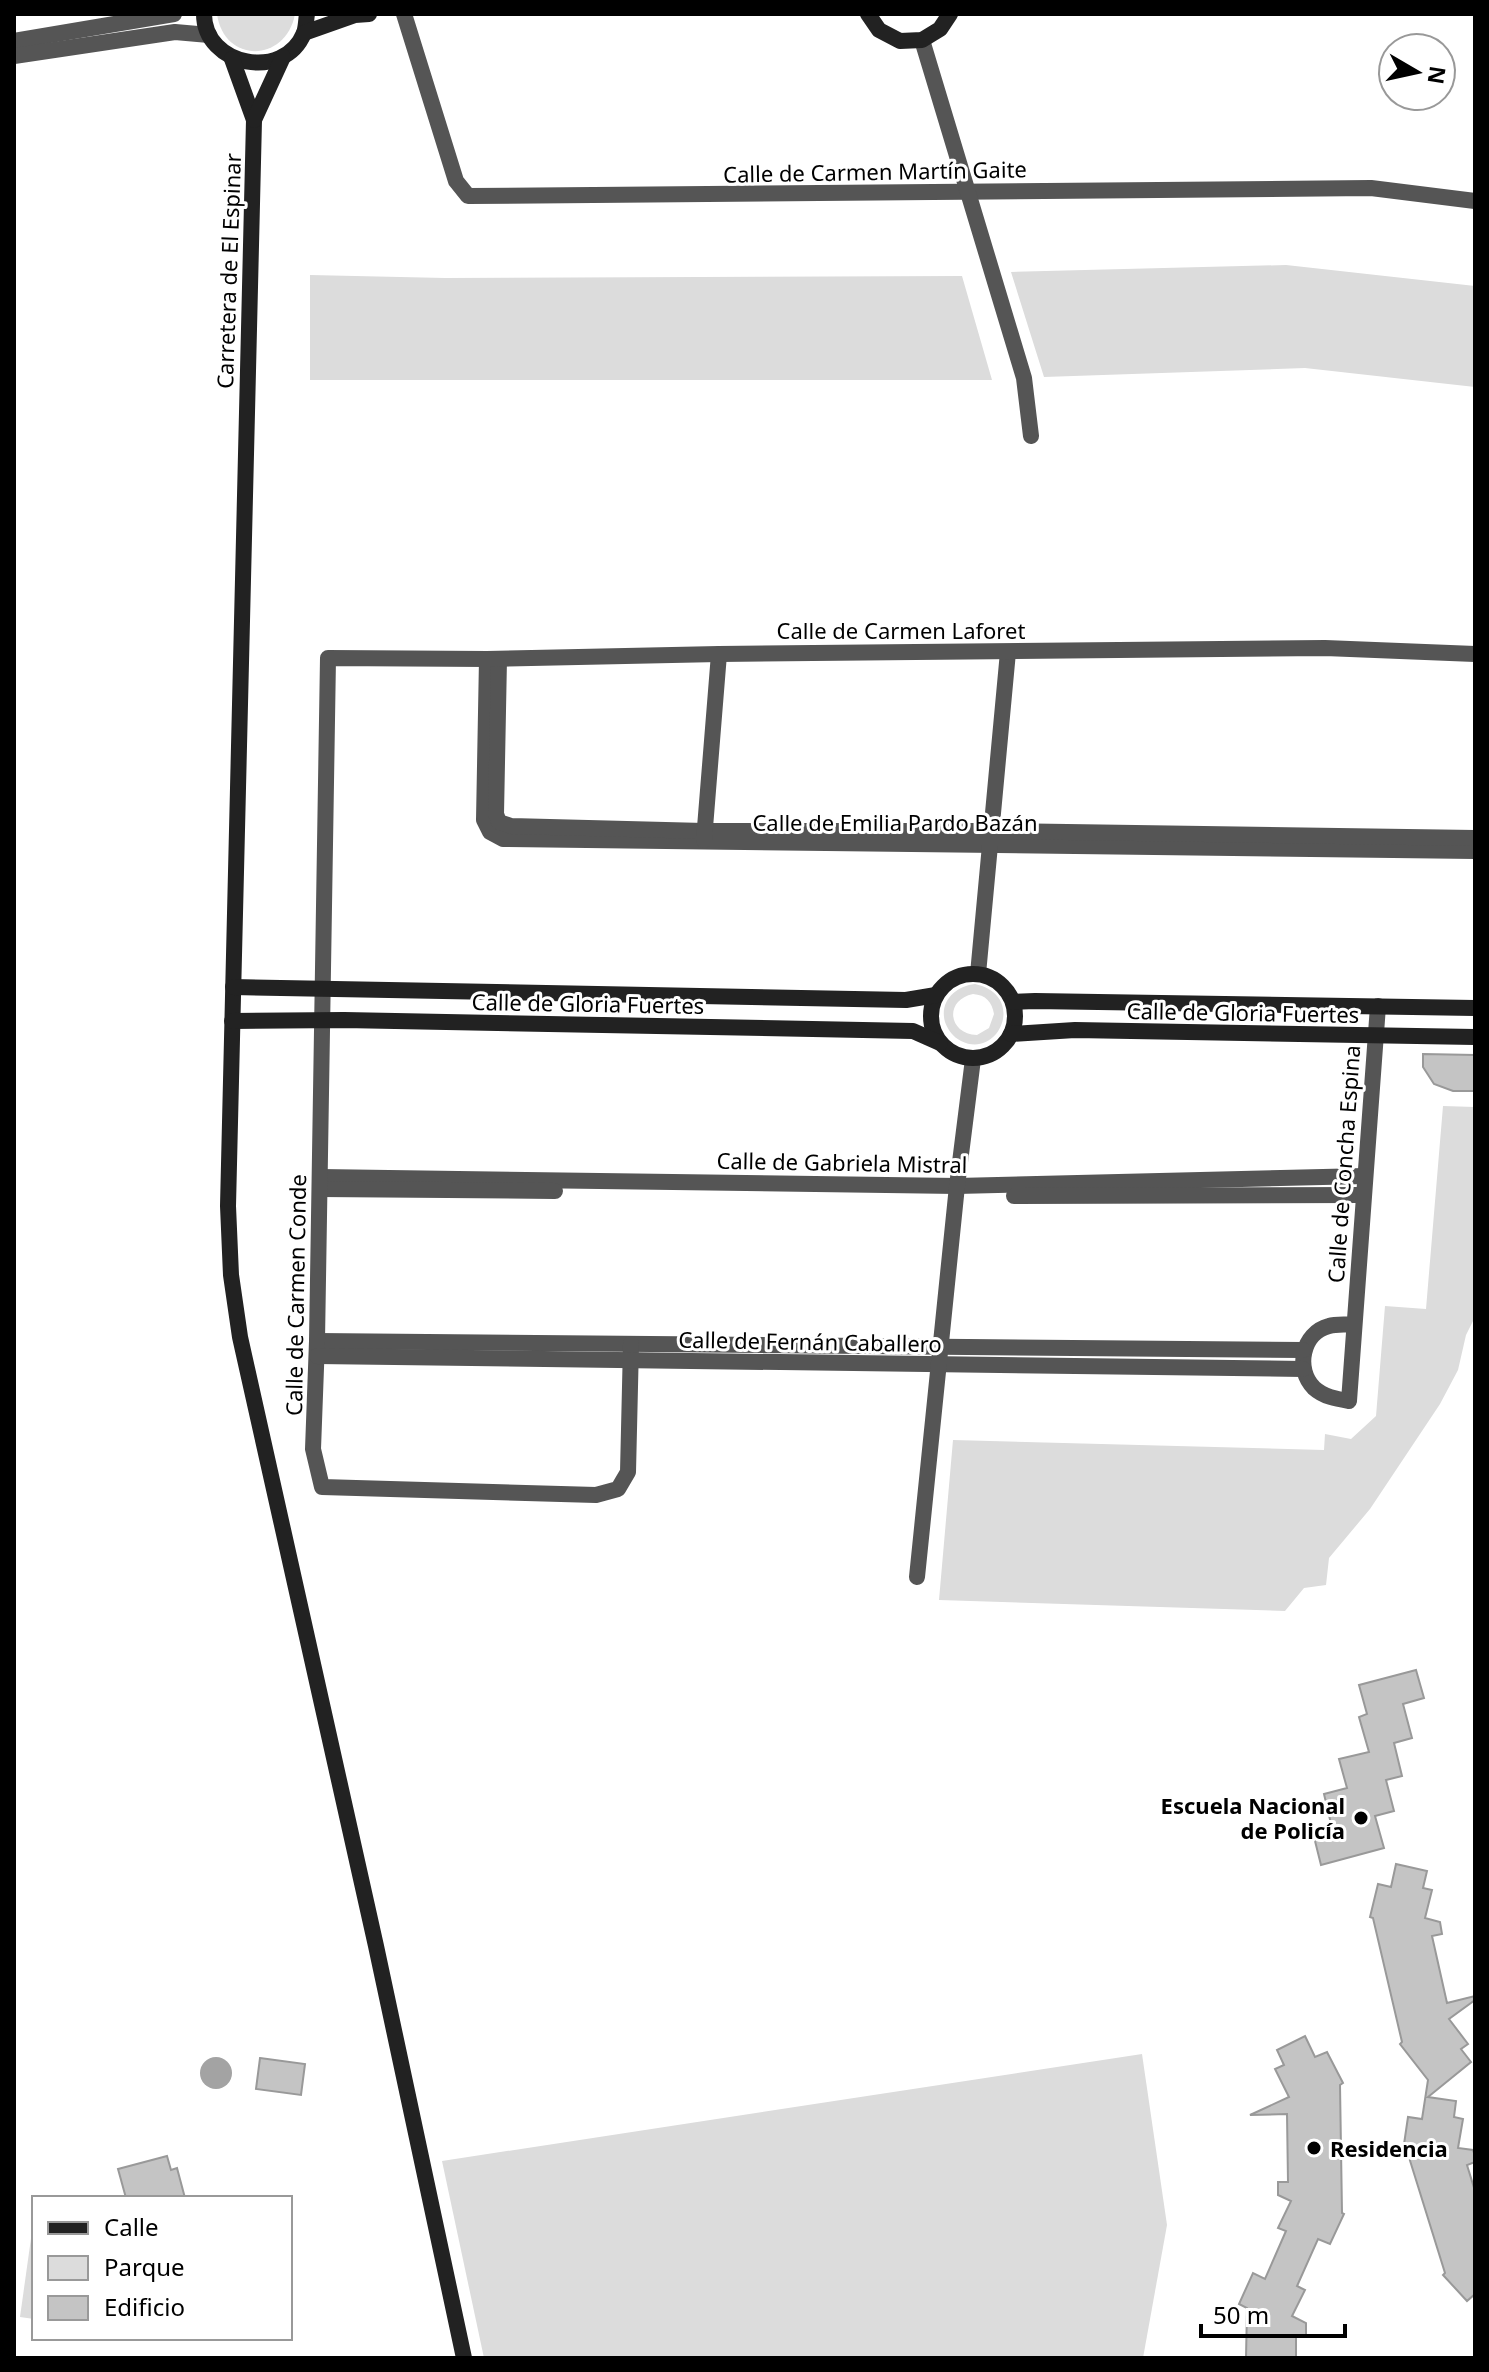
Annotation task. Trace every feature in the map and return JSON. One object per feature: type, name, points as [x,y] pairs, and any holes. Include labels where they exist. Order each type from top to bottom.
[{"type":"street","points":[[14,41],[174,14]]},
{"type":"street","points":[[204,14],[209,35],[232,59],[258,64],[283,57]]},
{"type":"street","points":[[307,14],[304,33],[355,15],[369,14]]},
{"type":"street","name":"Calle de Carmen Martín Gaite","points":[[404,14],[456,181],[468,196],[1371,188],[1475,201]]},
{"type":"street","points":[[868,14],[879,30],[900,41],[922,40],[940,29],[950,14]]},
{"type":"street","points":[[14,56],[175,32],[209,35]]},
{"type":"street","name":"Carretera de El Espinar","points":[[254,120],[283,57],[304,33]]},
{"type":"street","points":[[922,40],[1024,378],[1031,436]]},
{"type":"street","name":"Carretera de El Espinar","points":[[232,59],[254,120],[228,1206],[231,1275],[240,1337],[464,2358]]},
{"type":"street","name":"Calle de Carmen Laforet","points":[[328,658],[493,659],[1325,648],[1475,654]]},
{"type":"street","points":[[978,974],[1008,652]]},
{"type":"street","points":[[704,837],[719,654]]},
{"type":"street","name":"Calle de Carmen Conde","points":[[328,658],[313,1449],[322,1487],[596,1495],[618,1489],[628,1472],[631,1352]]},
{"type":"street","name":"Calle de Emilia Pardo Bazán","points":[[493,659],[496,814],[499,822],[511,826],[704,837],[1475,838]]},
{"type":"street","name":"Calle de Emilia Pardo Bazán","points":[[991,838],[1475,851]]},
{"type":"street","points":[[978,974],[999,983],[1013,1002],[1014,1023],[1005,1044],[996,1052],[973,1059],[960,1057],[940,1043],[931,1024],[932,1004],[936,995],[954,978],[978,974]]},
{"type":"street","name":"Calle de Gloria Fuertes","points":[[233,987],[906,1000],[936,995]]},
{"type":"street","name":"Calle de Gloria Fuertes","points":[[1013,1002],[1475,1008]]},
{"type":"street","name":"Calle de Concha Espina","points":[[1303,1369],[1314,1387],[1333,1399],[1349,1401],[1378,1006]]},
{"type":"street","name":"Calle de Gloria Fuertes","points":[[232,1021],[913,1031],[940,1043]]},
{"type":"street","name":"Calle de Gloria Fuertes","points":[[1011,1034],[1075,1030],[1475,1037]]},
{"type":"street","points":[[917,1577],[956,1191],[973,1059]]},
{"type":"street","name":"Calle de Gabriela Mistral","points":[[956,1191],[1365,1176]]},
{"type":"street","name":"Calle de Gabriela Mistral","points":[[320,1183],[1363,1195]]},
{"type":"street","points":[[1303,1369],[1303,1350],[1313,1336],[1326,1326],[1354,1324]]},
{"type":"street","name":"Calle de Fernán Caballero","points":[[317,1349],[631,1352],[940,1346],[1303,1350]]},
{"type":"street","name":"Calle de Fernán Caballero","points":[[631,1352],[939,1364],[1303,1369]]},
{"type":"green space","points":[[217,14],[295,14],[280,42],[268,49],[255,51],[242,49],[231,42],[222,30]]},
{"type":"green space","points":[[1286,265],[1475,286],[1475,387],[1305,368],[1044,377],[1011,272]]},
{"type":"green space","points":[[310,275],[445,278],[962,276],[992,380],[310,380]]},
{"type":"green space","points":[[975,984],[991,990],[1000,1000],[1002,1024],[987,1042],[975,1044],[961,1041],[946,1025],[944,1007],[947,1001],[956,991]],"holes":[[[973,994],[988,1000],[994,1014],[989,1028],[977,1035],[960,1029],[953,1016],[957,1003]]]},
{"type":"green space","points":[[1443,1106],[1475,1107],[1475,1317],[1466,1335],[1458,1370],[1440,1404],[1370,1509],[1329,1558],[1326,1585],[1304,1588],[1285,1611],[939,1600],[953,1440],[1324,1450],[1325,1434],[1351,1439],[1376,1416],[1385,1306],[1426,1309]]},
{"type":"green space","points":[[1142,2054],[1167,2225],[1143,2358],[484,2358],[442,2161]]},
{"type":"green space","points":[[32,2231],[32,2319],[20,2317]]},
{"type":"shaded area","points":[[216,2057],[228,2061],[232,2073],[228,2085],[216,2089],[204,2085],[200,2073],[204,2061]]},
{"type":"building","points":[[1423,1054],[1475,1055],[1475,1091],[1453,1091],[1434,1084],[1423,1067]]},
{"type":"building","points":[[1416,1670],[1424,1698],[1403,1704],[1412,1738],[1394,1743],[1402,1776],[1386,1780],[1394,1811],[1375,1816],[1384,1848],[1321,1865],[1313,1833],[1332,1828],[1324,1794],[1347,1788],[1339,1759],[1369,1752],[1359,1717],[1367,1714],[1359,1685]]},
{"type":"building","points":[[1396,1864],[1427,1871],[1423,1888],[1432,1890],[1425,1918],[1440,1922],[1442,1934],[1432,1936],[1447,2003],[1475,1996],[1475,2000],[1449,2019],[1468,2044],[1461,2049],[1471,2062],[1428,2097],[1456,2101],[1454,2117],[1463,2119],[1458,2148],[1473,2150],[1475,2156],[1475,2162],[1467,2165],[1475,2191],[1475,2294],[1467,2301],[1443,2275],[1445,2273],[1407,2151],[1403,2151],[1408,2117],[1422,2119],[1428,2080],[1400,2044],[1373,1918],[1370,1917],[1378,1884],[1391,1887]]},
{"type":"building","name":"Residencia","points":[[1305,2036],[1315,2057],[1327,2052],[1343,2083],[1340,2085],[1344,2214],[1330,2244],[1318,2239],[1297,2286],[1305,2290],[1292,2316],[1306,2323],[1306,2335],[1296,2335],[1296,2358],[1246,2358],[1247,2308],[1239,2304],[1253,2273],[1265,2279],[1286,2231],[1278,2228],[1291,2201],[1278,2195],[1278,2182],[1288,2182],[1287,2114],[1250,2115],[1289,2097],[1275,2069],[1284,2065],[1277,2050]]},
{"type":"building","points":[[260,2058],[305,2064],[301,2095],[256,2089]]},
{"type":"building","points":[[167,2156],[171,2170],[177,2168],[184,2196],[125,2196],[118,2169]]},
{"type":"place","name":"Escuela Nacional de Policía","points":[[1361,1818]]},
{"type":"place","name":"Residencia","points":[[1314,2148]]}]
